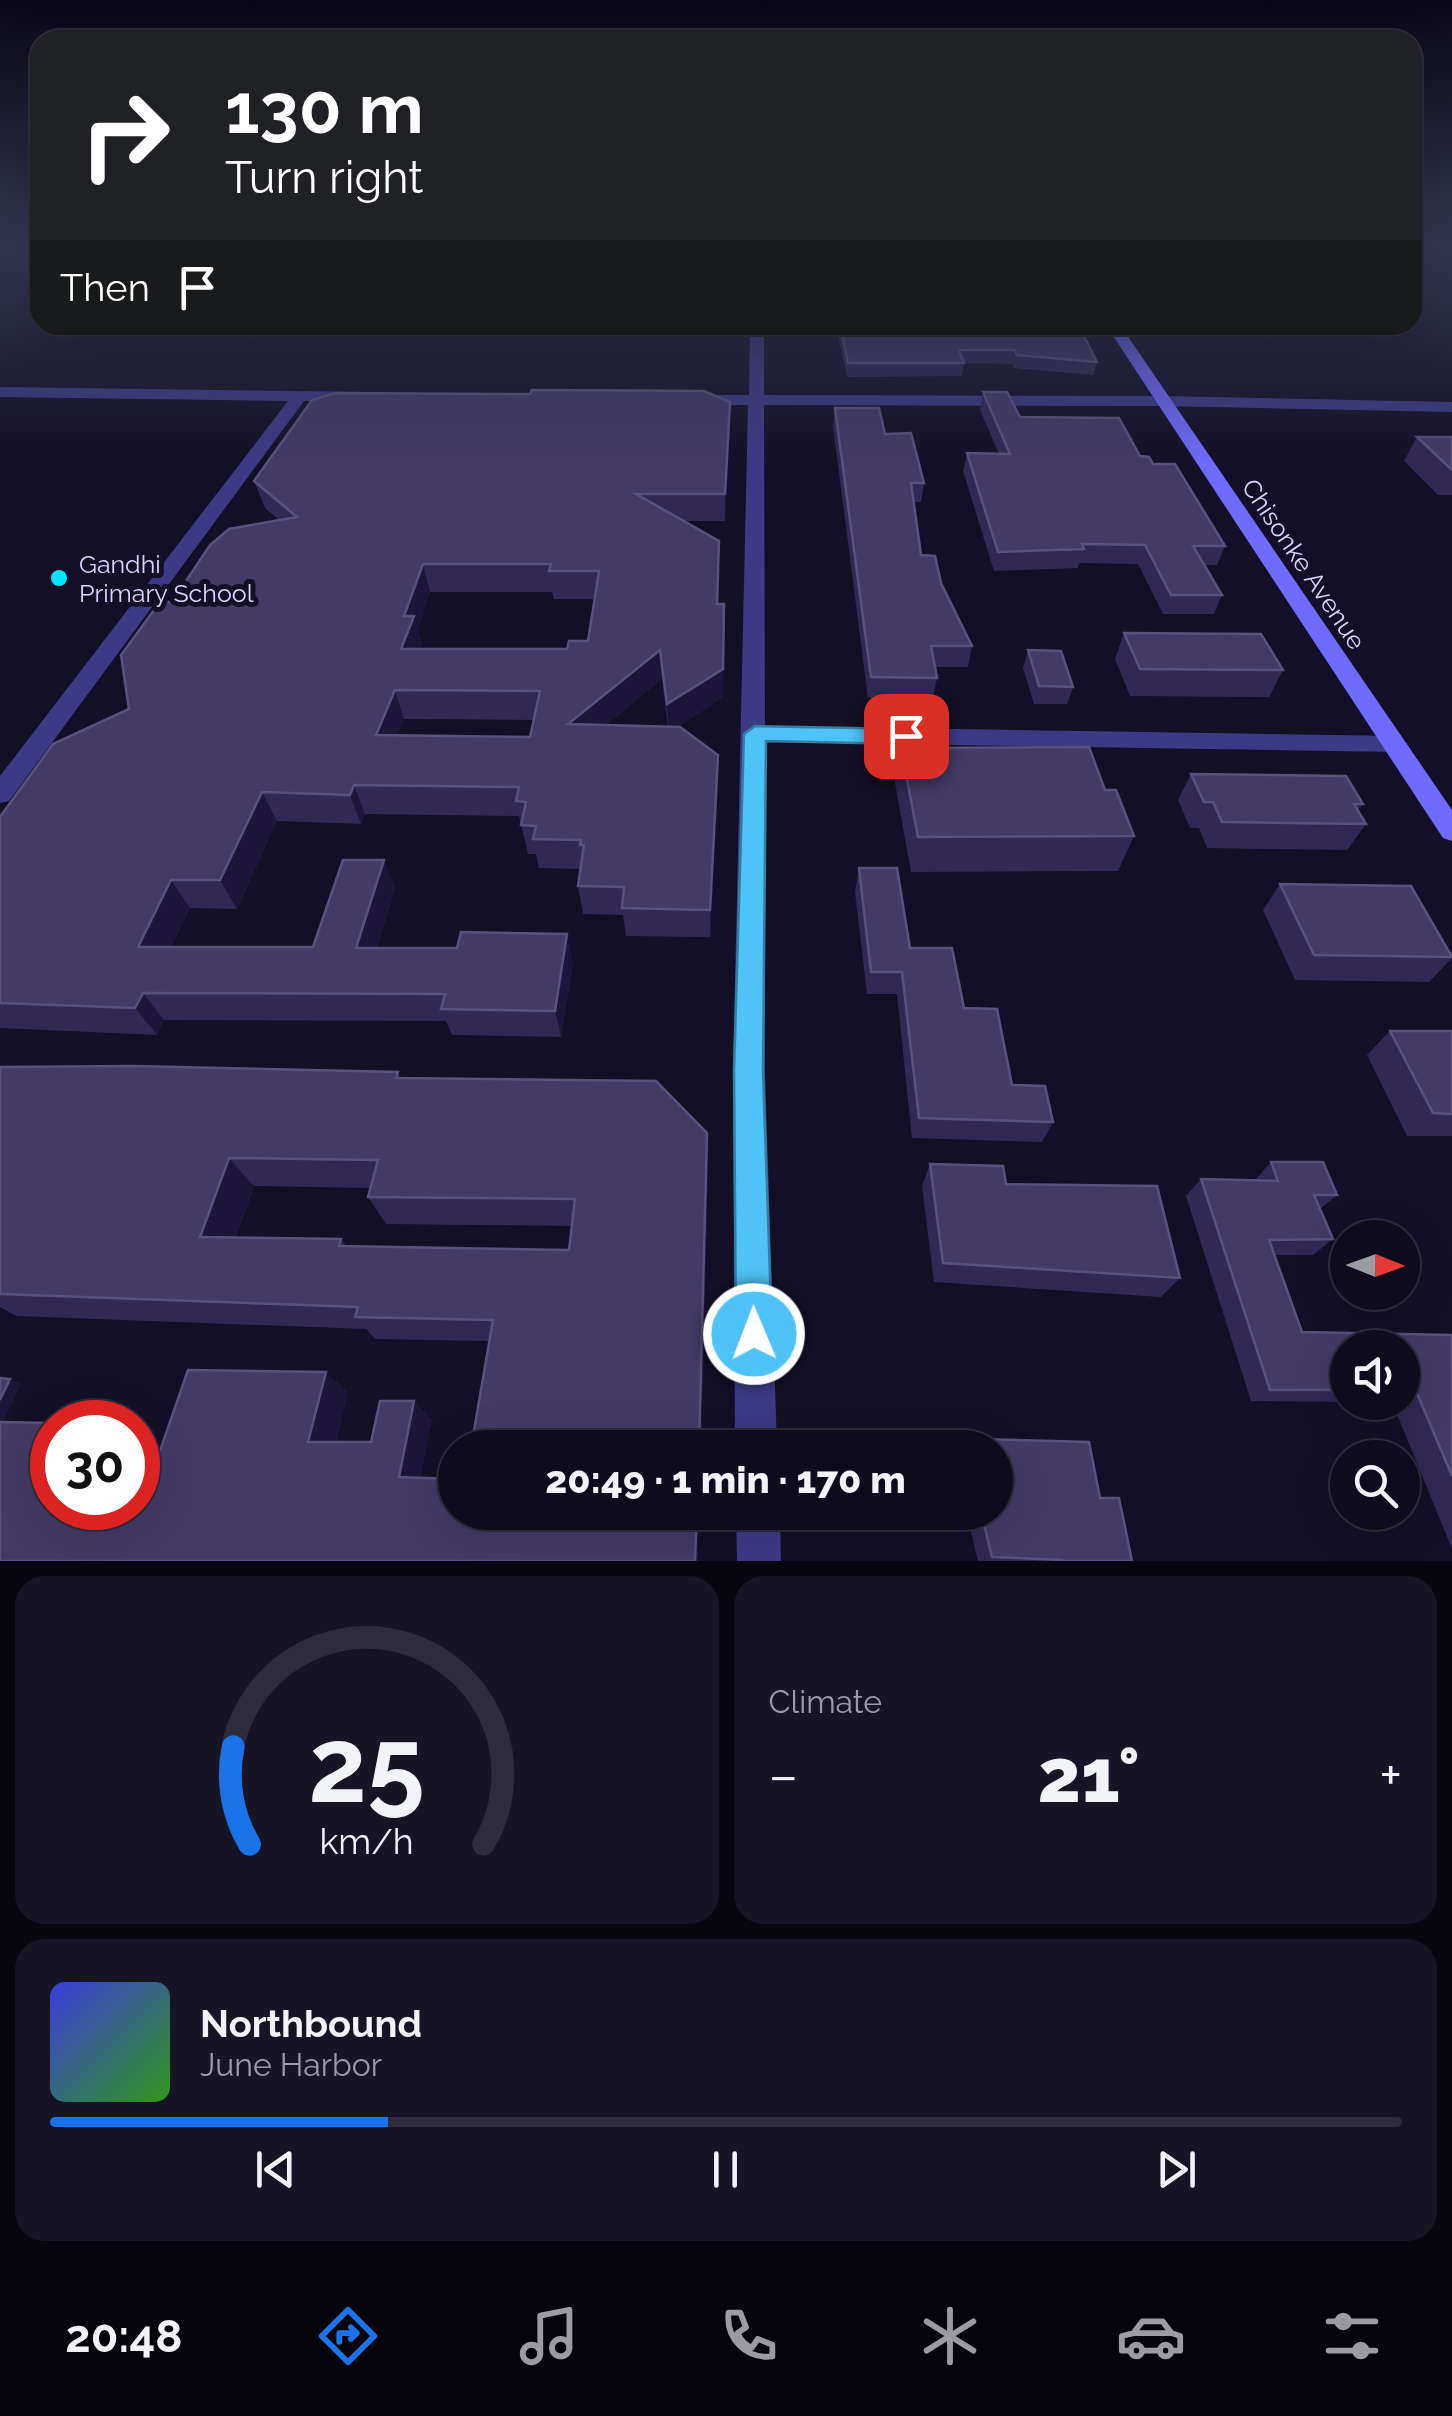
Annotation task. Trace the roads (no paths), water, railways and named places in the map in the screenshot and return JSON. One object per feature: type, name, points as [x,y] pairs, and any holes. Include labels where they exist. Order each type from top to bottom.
[{"type":"street","points":[[756,1430],[749,1071],[755,734],[752,539],[758,335]]},
{"type":"street","name":"Chisonke Avenue","points":[[1120,335],[1452,831]]},
{"type":"street","points":[[0,392],[379,398]]},
{"type":"street","points":[[0,794],[300,395]]},
{"type":"street","points":[[676,400],[1162,400],[1452,407]]},
{"type":"street","points":[[755,734],[1396,744]]},
{"type":"street","points":[[758,1530],[758,1561]]},
{"type":"place","name":"Gandhi Primary School","points":[[59,578]]}]
